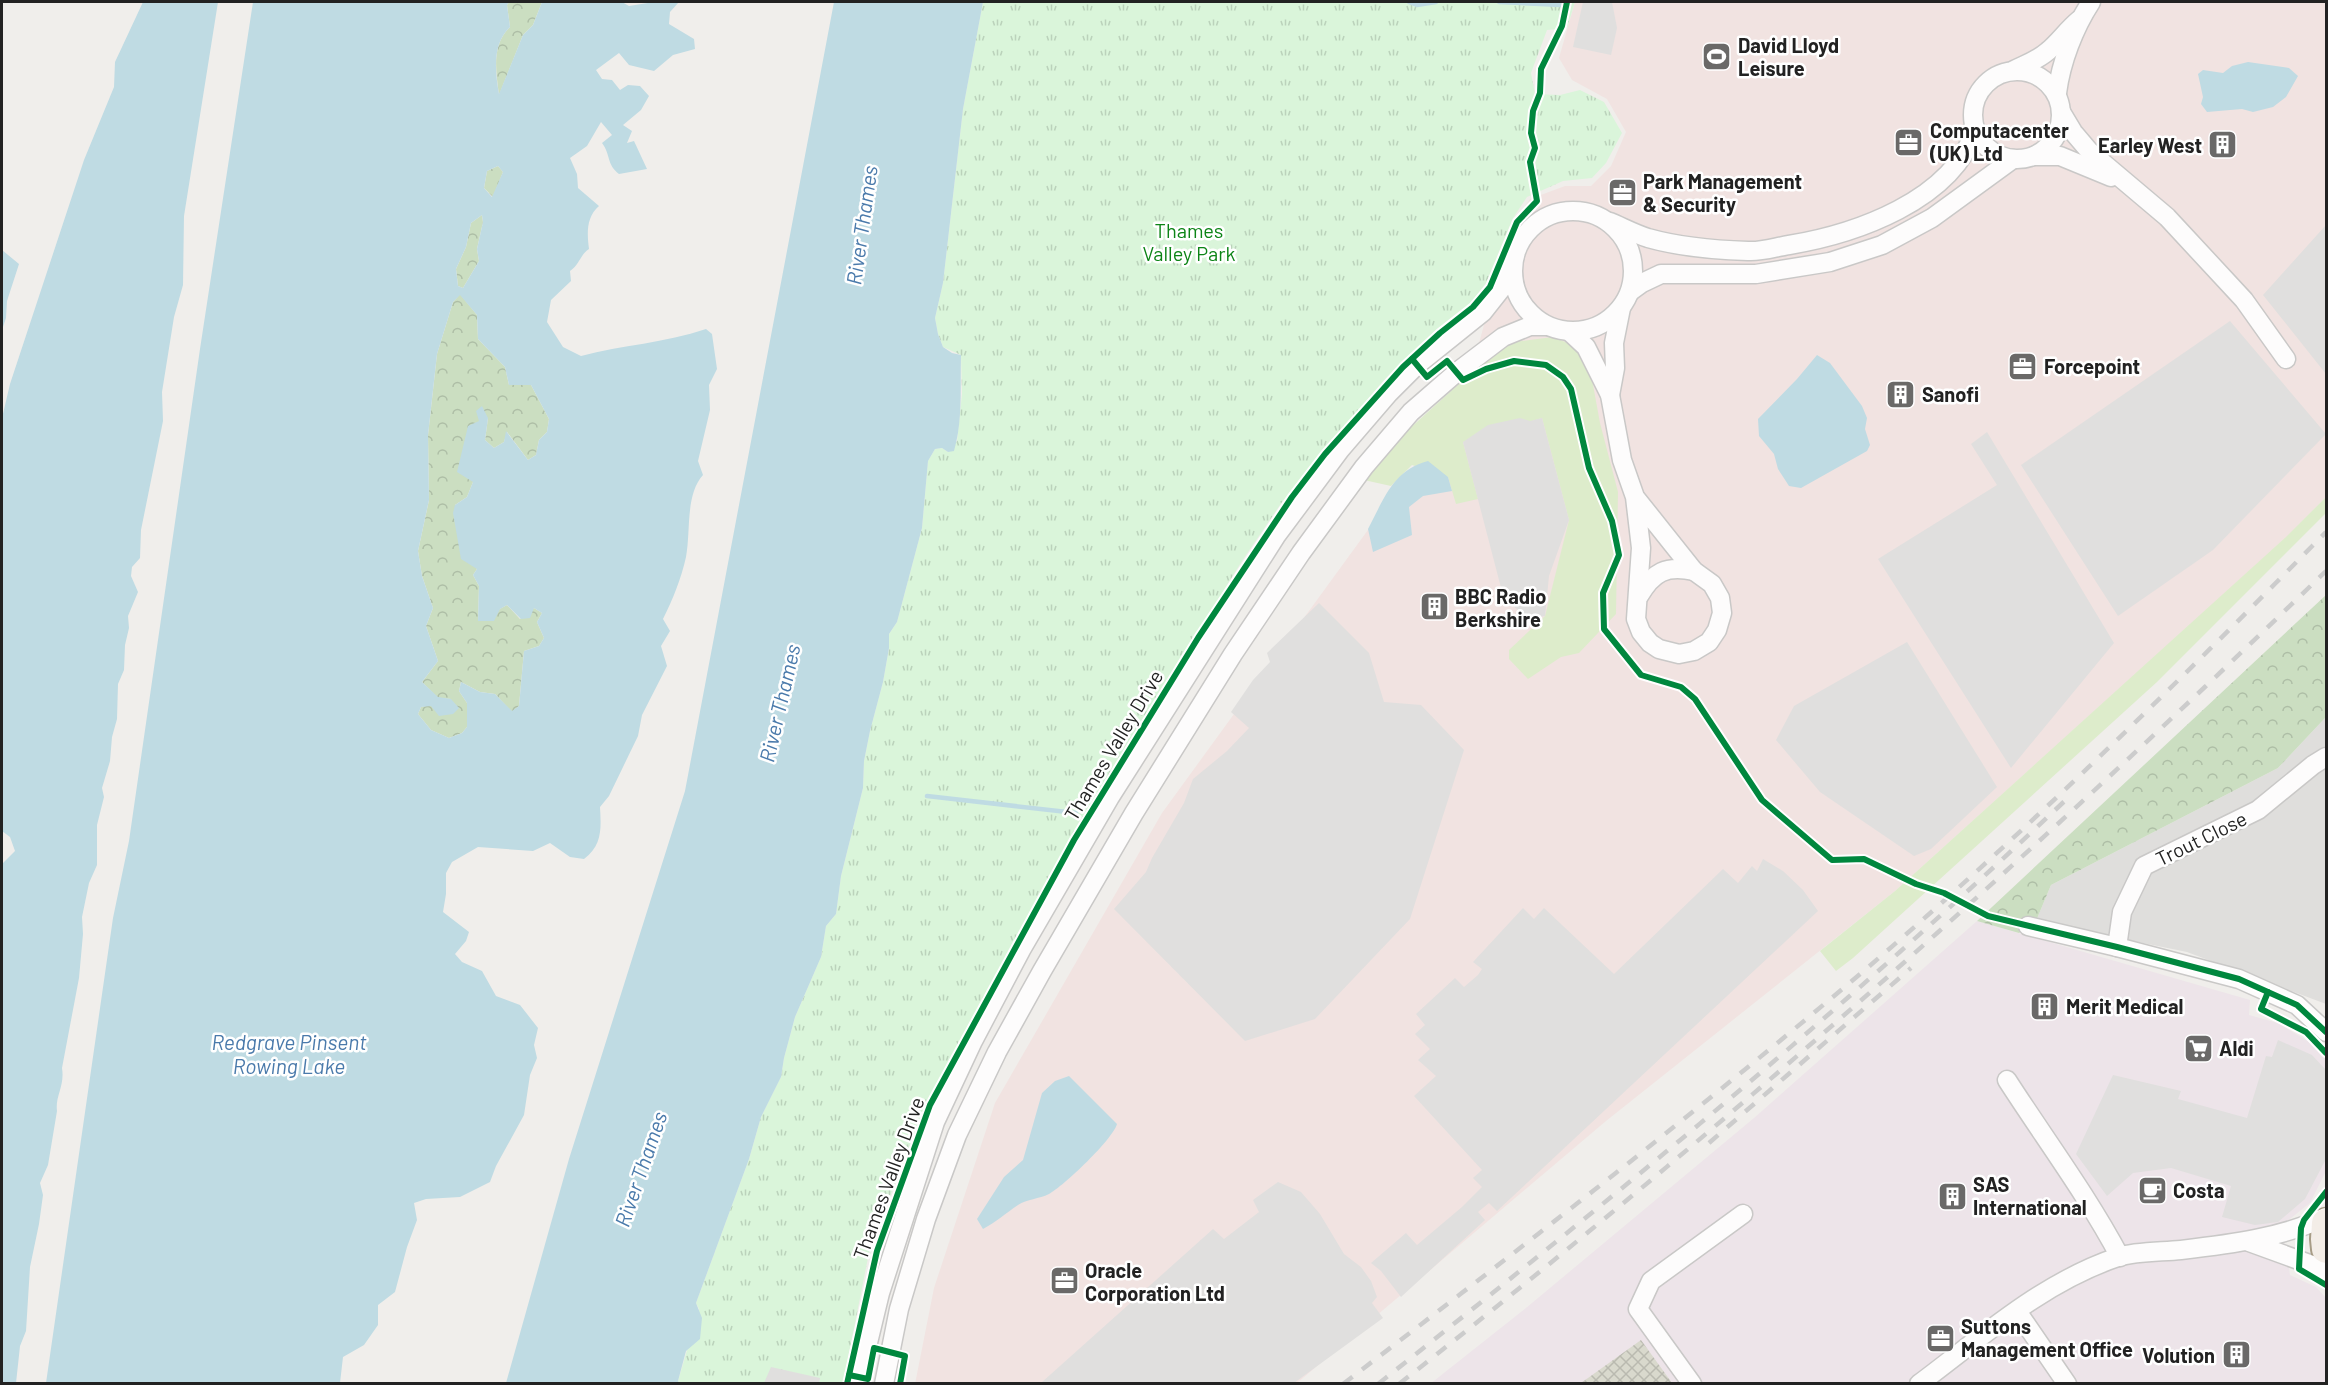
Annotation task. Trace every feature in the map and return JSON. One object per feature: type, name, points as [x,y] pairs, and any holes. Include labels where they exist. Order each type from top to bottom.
[{"type":"main road","points":[[2326,1223],[2326,1248]]},
{"type":"street","points":[[2091,2],[2079,20],[2060,69],[2056,93],[2061,112],[2073,132],[2090,152],[2167,217],[2244,300],[2286,359]]},
{"type":"street","points":[[2079,20],[2036,60],[1991,79],[1977,95],[1972,114],[1975,130],[1983,143],[1993,152],[2013,159],[2060,156],[2103,172],[2141,194]]},
{"type":"street","points":[[2012,71],[2037,75],[2056,93]]},
{"type":"street","points":[[2034,156],[2054,140],[2060,127],[2061,112]]},
{"type":"street","points":[[1546,326],[1530,315],[1514,290],[1512,266],[1519,242],[1530,228],[1549,215],[1569,210],[1586,211],[1647,238],[1699,248],[1751,251],[1823,239],[1873,223],[1916,200],[1952,170],[1971,142],[1975,130]]},
{"type":"street","points":[[1631,291],[1661,274],[1756,273],[1830,262],[1882,245],[1932,218],[2013,159]]},
{"type":"street","points":[[1610,222],[1624,238],[1631,252],[1634,272],[1631,291],[1621,308],[1614,343],[1616,368],[1610,395]]},
{"type":"street","name":"Thames Valley Drive","points":[[858,1383],[880,1293],[935,1122],[973,1041],[1021,950],[1110,797],[1276,537],[1340,450],[1389,393],[1417,365],[1483,312],[1502,288],[1512,266]]},
{"type":"street","points":[[884,1383],[899,1309],[926,1219],[957,1135],[997,1052],[1134,813],[1233,654],[1308,543],[1364,467],[1411,412],[1457,372],[1503,337],[1530,326],[1546,326],[1570,332],[1599,326],[1621,308]]},
{"type":"street","points":[[1570,332],[1586,347],[1610,395],[1622,460],[1635,497],[1641,548],[1636,620],[1641,632],[1650,643],[1664,651],[1679,654],[1694,651],[1709,642],[1717,630],[1722,613],[1720,598],[1712,584],[1694,571],[1635,497]]},
{"type":"street","points":[[1638,598],[1648,581],[1660,572],[1680,568],[1694,571]]},
{"type":"street","name":"Trout Close","points":[[2117,946],[2122,912],[2144,866],[2258,810],[2326,757]]},
{"type":"street","points":[[2028,926],[2117,946],[2239,979],[2297,1005],[2326,1032]]},
{"type":"street","points":[[2007,1080],[2081,1189],[2120,1257]]},
{"type":"street","points":[[1692,1383],[1638,1309],[1651,1281],[1743,1214]]},
{"type":"street","points":[[1919,1383],[2064,1279],[2120,1257],[2249,1242],[2301,1228],[2326,1217]]},
{"type":"street","points":[[2249,1242],[2326,1270]]},
{"type":"street","points":[[2017,1311],[2067,1383]]},
{"type":"shaded area","points":[[1575,2],[2326,2],[2326,497],[2287,537],[1895,891],[1606,1121],[1297,1383],[915,1384],[934,1288],[995,1103],[1162,813],[1464,398],[1510,230],[1530,199],[1565,186],[1591,186],[1611,166],[1626,132],[1607,99],[1572,80],[1559,58]]},
{"type":"shaded area","points":[[1583,2],[1612,2],[1617,28],[1611,55],[1573,47]]},
{"type":"shaded area","points":[[2326,225],[2326,374],[2263,295]]},
{"type":"shaded area","points":[[2230,321],[2326,434],[2213,550],[2118,616],[2021,465]]},
{"type":"shaded area","points":[[1520,418],[1530,421],[1542,418],[1569,520],[1549,576],[1545,616],[1529,619],[1513,606],[1505,603],[1463,442],[1488,425]]},
{"type":"shaded area","points":[[1987,432],[2114,643],[2011,768],[1878,559],[1997,485],[1971,444]]},
{"type":"shaded area","points":[[1319,603],[1369,653],[1384,702],[1421,705],[1464,750],[1410,919],[1315,1019],[1245,1041],[1114,909],[1146,872],[1184,803],[1193,779],[1227,751],[1249,728],[1231,712],[1253,680],[1270,662],[1267,653]]},
{"type":"shaded area","points":[[1907,642],[1997,787],[1931,849],[1914,856],[1820,792],[1776,740],[1794,706]]},
{"type":"shaded area","points":[[2326,717],[2326,1004],[2187,952],[2036,921],[2051,885],[2278,768]]},
{"type":"shaded area","points":[[1763,859],[1783,871],[1803,890],[1818,911],[1497,1211],[1489,1203],[1478,1212],[1485,1220],[1401,1297],[1381,1271],[1371,1263],[1406,1233],[1417,1245],[1482,1187],[1473,1178],[1482,1170],[1414,1096],[1436,1076],[1418,1060],[1430,1049],[1415,1034],[1425,1025],[1416,1014],[1455,978],[1464,987],[1478,975],[1482,969],[1473,962],[1523,908],[1534,919],[1544,908],[1614,974],[1723,869],[1738,883],[1752,866],[1757,871]]},
{"type":"shaded area","points":[[1977,921],[2250,1000],[2249,1015],[2278,1023],[2314,1045],[2326,1060],[2326,1171],[2310,1203],[2279,1226],[2286,1248],[2290,1275],[2316,1287],[2326,1298],[2326,1383],[1430,1384],[1526,1308],[1754,1118]]},
{"type":"shaded area","points":[[2278,1040],[2312,1055],[2326,1070],[2326,1159],[2305,1199],[2278,1222],[2255,1225],[2222,1217],[2231,1186],[2171,1168],[2133,1173],[2107,1196],[2076,1154],[2113,1075],[2181,1091],[2178,1099],[2247,1118],[2266,1056],[2272,1057]]},
{"type":"shaded area","points":[[1278,1182],[1301,1192],[1320,1214],[1344,1254],[1361,1267],[1371,1281],[1377,1297],[1372,1303],[1383,1318],[1294,1383],[1041,1383],[1213,1229],[1224,1239],[1259,1212],[1253,1200]]},
{"type":"shaded area","points":[[1641,1340],[1672,1383],[1581,1383]]},
{"type":"shaded area","points":[[771,1367],[820,1378],[819,1383],[764,1383]]},
{"type":"green space","points":[[509,2],[542,2],[533,25],[523,35],[499,95],[496,59],[500,42],[510,27],[507,5]]},
{"type":"green space","name":"Thames Valley Park","points":[[983,2],[1575,2],[1567,28],[1547,30],[1531,73],[1535,94],[1560,95],[1580,90],[1604,102],[1622,133],[1606,163],[1592,178],[1563,181],[1527,197],[1513,218],[1486,283],[1471,303],[1437,329],[1384,380],[1282,502],[1242,561],[1100,789],[926,1103],[870,1248],[843,1383],[679,1384],[699,1309],[696,1303],[749,1159],[761,1117],[781,1077],[795,1017],[821,957],[826,926],[836,914],[841,876],[863,788],[864,761],[883,682],[889,634],[897,622],[922,528],[928,461],[935,449],[942,448],[948,452],[957,441],[962,394],[961,355],[943,347],[935,318],[943,283],[963,109]]},
{"type":"green space","points":[[498,166],[503,172],[493,197],[484,188],[487,171]]},
{"type":"green space","points":[[482,215],[483,222],[477,249],[479,261],[463,288],[458,286],[456,269],[466,247],[471,223]]},
{"type":"green space","points":[[460,294],[477,315],[478,339],[505,367],[509,385],[531,385],[549,419],[547,432],[539,440],[536,455],[528,460],[507,432],[504,442],[494,448],[485,440],[488,418],[479,421],[473,482],[467,497],[455,505],[477,569],[473,575],[479,586],[478,621],[507,605],[520,619],[534,608],[542,613],[537,622],[544,638],[539,646],[524,651],[519,706],[512,712],[495,694],[480,692],[461,682],[459,691],[467,703],[467,727],[462,733],[449,738],[431,730],[418,714],[421,707],[451,699],[438,698],[422,682],[438,661],[426,626],[433,608],[422,576],[418,551],[429,500],[428,435],[437,354],[453,302]]},
{"type":"green space","points":[[1553,337],[1580,348],[1589,363],[1600,423],[1618,492],[1616,614],[1579,653],[1561,657],[1528,679],[1509,659],[1509,650],[1545,616],[1569,520],[1542,418],[1463,442],[1478,499],[1456,504],[1448,477],[1412,465],[1391,486],[1364,480],[1397,440],[1483,362],[1514,342]]},
{"type":"green space","points":[[2326,497],[2326,513],[2157,682],[1836,971],[1820,951],[1895,891],[2286,537]]},
{"type":"green space","points":[[2326,595],[2326,717],[2278,768],[2051,885],[2036,921],[2019,933],[1977,921]]},
{"type":"water","points":[[143,2],[218,2],[184,216],[183,285],[174,317],[162,392],[163,421],[141,530],[140,558],[132,567],[131,576],[138,592],[128,616],[129,628],[125,645],[124,670],[118,684],[117,719],[112,737],[110,761],[102,788],[104,797],[97,825],[97,865],[89,883],[82,917],[83,934],[79,978],[62,1068],[63,1074],[48,1165],[40,1183],[43,1195],[30,1267],[26,1331],[20,1346],[16,1383],[2,1383],[2,864],[15,851],[10,837],[2,831],[2,418],[10,384],[84,160],[114,87],[115,62]]},
{"type":"water","name":"Redgrave Pinsent Rowing Lake","points":[[253,2],[509,2],[507,5],[510,27],[500,41],[496,58],[499,94],[523,35],[533,25],[542,2],[622,2],[629,6],[654,2],[679,2],[670,12],[669,24],[694,39],[695,49],[673,55],[654,71],[629,65],[619,53],[596,70],[602,79],[612,80],[620,90],[628,85],[640,86],[649,96],[641,110],[623,125],[632,131],[627,143],[634,141],[647,169],[619,174],[615,170],[602,143],[612,135],[601,122],[587,146],[570,158],[577,174],[578,188],[599,206],[590,220],[589,249],[570,271],[571,281],[551,300],[547,322],[563,347],[581,356],[675,338],[706,329],[712,334],[717,369],[709,385],[710,410],[698,461],[703,475],[693,493],[684,565],[663,619],[670,631],[661,646],[667,666],[642,715],[638,736],[609,796],[600,807],[600,835],[590,854],[584,859],[570,857],[550,843],[533,851],[478,847],[452,862],[446,873],[443,912],[469,932],[466,941],[455,954],[462,962],[482,971],[496,996],[520,1005],[538,1028],[534,1045],[537,1058],[530,1075],[524,1115],[496,1166],[490,1182],[460,1197],[426,1199],[414,1203],[417,1220],[395,1292],[378,1305],[378,1325],[364,1345],[343,1357],[340,1383],[46,1383],[113,918],[129,841]],"holes":[[[498,166],[503,172],[492,197],[484,188],[487,171]],[[482,215],[483,222],[477,249],[479,261],[463,288],[458,286],[456,269],[466,247],[471,223]],[[460,295],[477,315],[478,339],[505,367],[509,385],[531,385],[549,419],[547,432],[539,440],[536,455],[528,460],[506,431],[504,442],[494,448],[485,440],[488,418],[482,406],[476,411],[479,421],[468,426],[457,472],[473,482],[467,497],[455,505],[453,513],[461,559],[477,569],[473,575],[479,586],[478,621],[494,621],[500,609],[507,605],[521,619],[530,618],[534,608],[542,613],[537,622],[544,638],[539,646],[524,651],[519,706],[512,711],[495,694],[480,692],[461,682],[459,691],[467,703],[467,727],[462,733],[449,738],[431,730],[418,714],[421,707],[431,706],[439,716],[453,714],[459,708],[451,699],[438,697],[422,682],[438,661],[426,626],[433,608],[422,576],[418,551],[429,500],[428,435],[437,354],[453,302]]]},
{"type":"water","name":"River Thames","points":[[834,2],[983,2],[963,109],[943,283],[935,318],[943,347],[952,353],[961,355],[960,415],[957,439],[954,451],[935,449],[928,461],[922,528],[897,622],[889,634],[883,682],[864,761],[863,788],[841,876],[836,914],[826,926],[821,957],[795,1017],[781,1077],[761,1117],[749,1159],[696,1303],[702,1318],[700,1339],[686,1351],[679,1383],[506,1383],[569,1159],[685,791]]},
{"type":"water","points":[[2248,62],[2289,68],[2298,76],[2286,97],[2273,107],[2253,112],[2242,109],[2207,112],[2201,104],[2203,97],[2198,74],[2203,70],[2223,73],[2232,66]]},
{"type":"water","points":[[2,250],[19,264],[7,301],[6,318],[2,330]]},
{"type":"water","points":[[1817,355],[1830,363],[1862,406],[1867,418],[1865,429],[1870,445],[1867,451],[1801,488],[1789,486],[1778,469],[1774,454],[1759,436],[1758,419]]},
{"type":"water","points":[[1428,461],[1448,477],[1452,491],[1423,496],[1409,507],[1412,535],[1373,552],[1368,529],[1391,487],[1406,471]]},
{"type":"water","points":[[1069,1076],[1117,1124],[1114,1131],[1087,1162],[1056,1189],[1045,1196],[1022,1203],[983,1229],[977,1219],[1004,1177],[1023,1160],[1042,1093],[1055,1081]]},
{"type":"waterway","points":[[1409,2],[1417,5],[1436,2]]},
{"type":"waterway","points":[[1499,2],[1561,5]]},
{"type":"waterway","points":[[927,796],[1076,813]]},
{"type":"railway","points":[[1343,1384],[1607,1180],[1737,1076],[1926,917],[2101,755],[2326,532]]},
{"type":"railway","points":[[1399,1384],[1639,1190],[1873,990],[2102,783],[2326,571]]},
{"type":"railway","points":[[1378,1384],[1556,1242],[1818,1024],[1988,873],[2071,795]]},
{"type":"railway","points":[[1709,1143],[1911,968]]},
{"type":"cycle path","points":[[847,1384],[877,1251],[930,1105],[1074,840],[1198,638],[1292,497],[1325,454],[1403,367],[1473,307],[1490,287],[1517,222],[1537,201],[1530,162],[1535,148],[1531,133],[1533,111],[1540,93],[1541,69],[1562,26],[1567,2]]},
{"type":"cycle path","points":[[1412,359],[1427,377],[1447,361],[1463,380],[1486,369],[1514,361],[1546,365],[1563,377],[1571,389],[1589,468],[1612,521],[1619,555],[1603,593],[1604,629],[1641,675],[1681,687],[1695,699],[1762,800],[1832,860],[1864,859],[1916,884],[1944,893],[1988,916],[2239,979],[2297,1005],[2326,1032]]},
{"type":"cycle path","points":[[2268,992],[2261,1009],[2306,1032],[2326,1053]]},
{"type":"cycle path","points":[[2326,1192],[2304,1220],[2301,1228],[2299,1269],[2326,1285]]},
{"type":"cycle path","points":[[849,1375],[868,1379],[874,1348],[905,1356],[900,1384]]},
{"type":"place","name":"David Lloyd Leisure","points":[[1717,56]]},
{"type":"place","name":"Computacenter (UK) Ltd","points":[[1909,142]]},
{"type":"place","name":"Earley West","points":[[2223,145]]},
{"type":"place","name":"Park Management & Security","points":[[1622,193]]},
{"type":"place","name":"Forcepoint","points":[[2023,366]]},
{"type":"place","name":"Sanofi","points":[[1901,394]]},
{"type":"place","name":"BBC Radio Berkshire","points":[[1434,607]]},
{"type":"place","name":"Merit Medical","points":[[2045,1006]]},
{"type":"place","name":"Aldi","points":[[2198,1048]]},
{"type":"place","name":"Costa","points":[[2152,1190]]},
{"type":"place","name":"SAS International","points":[[1952,1196]]},
{"type":"place","name":"Oracle Corporation Ltd","points":[[1064,1281]]},
{"type":"place","name":"Suttons Management Office","points":[[1940,1338]]},
{"type":"place","name":"Volution","points":[[2236,1355]]}]
